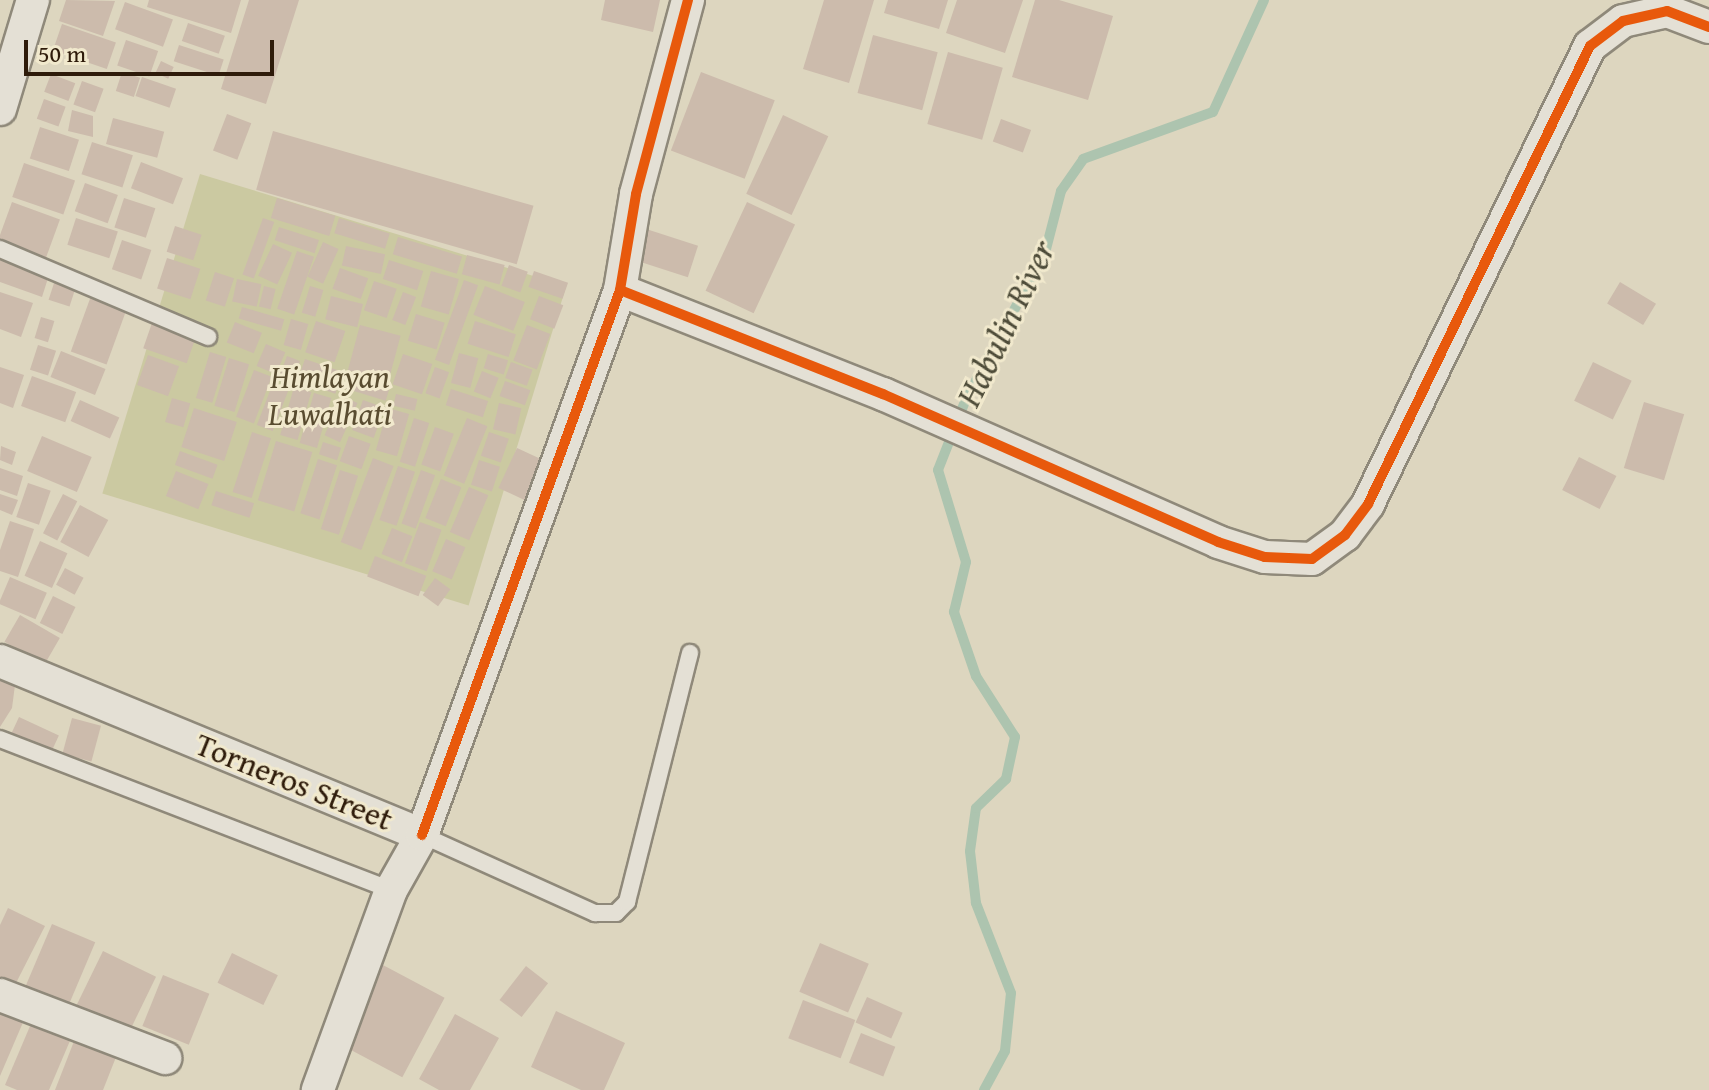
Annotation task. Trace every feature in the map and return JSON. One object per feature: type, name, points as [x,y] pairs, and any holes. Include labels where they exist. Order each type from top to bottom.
[{"type":"street","points":[[0,109],[33,0]]},
{"type":"street","points":[[422,835],[620,290],[636,194],[688,0]]},
{"type":"street","points":[[620,290],[1035,458],[1218,542],[1265,557],[1312,559],[1345,535],[1368,504],[1590,46],[1623,21],[1667,11],[1709,27]]},
{"type":"street","name":"Torneros Street","points":[[0,661],[422,835],[391,890],[318,1090]]},
{"type":"street","points":[[0,995],[165,1058]]},
{"type":"lane","points":[[0,249],[208,337]]},
{"type":"lane","points":[[422,835],[595,913],[616,913],[627,902],[690,653]]},
{"type":"lane","points":[[0,739],[391,890]]},
{"type":"green space","name":"Himlayan Luwalhati","points":[[200,174],[566,286],[469,605],[102,493]]},
{"type":"building","points":[[66,0],[115,1],[103,36],[59,21]]},
{"type":"building","points":[[149,0],[241,0],[231,33],[147,7]]},
{"type":"building","points":[[249,0],[299,0],[266,104],[221,89]]},
{"type":"building","points":[[605,0],[660,0],[653,32],[601,20]]},
{"type":"building","points":[[824,0],[874,0],[849,83],[803,69]]},
{"type":"building","points":[[888,0],[948,0],[939,29],[884,13]]},
{"type":"building","points":[[957,0],[1023,0],[1005,53],[946,33]]},
{"type":"building","points":[[1035,0],[1059,0],[1113,16],[1088,100],[1012,77]]},
{"type":"building","points":[[125,2],[173,19],[163,47],[115,29]]},
{"type":"building","points":[[188,23],[225,36],[219,54],[182,41]]},
{"type":"building","points":[[62,24],[116,43],[107,69],[53,50]]},
{"type":"building","points":[[873,35],[938,52],[922,110],[857,93]]},
{"type":"building","points":[[126,40],[158,51],[149,77],[117,66]]},
{"type":"building","points":[[179,45],[224,60],[218,76],[174,61]]},
{"type":"building","points":[[948,52],[1003,68],[982,140],[927,124]]},
{"type":"building","points":[[161,61],[174,67],[168,79],[156,73]]},
{"type":"building","points":[[122,72],[140,78],[134,97],[116,91]]},
{"type":"building","points":[[701,72],[775,100],[745,179],[671,150]]},
{"type":"building","points":[[51,74],[75,83],[68,101],[44,92]]},
{"type":"building","points":[[142,77],[176,89],[170,108],[135,96]]},
{"type":"building","points":[[82,81],[104,89],[95,112],[73,104]]},
{"type":"building","points":[[44,99],[66,107],[58,127],[37,119]]},
{"type":"building","points":[[72,110],[93,116],[93,137],[68,131]]},
{"type":"building","points":[[227,114],[251,123],[237,160],[213,150]]},
{"type":"building","points":[[783,115],[828,136],[792,215],[746,194]]},
{"type":"building","points":[[113,118],[164,132],[157,158],[106,144]]},
{"type":"building","points":[[1001,119],[1031,130],[1023,152],[993,142]]},
{"type":"building","points":[[40,127],[79,140],[69,171],[30,158]]},
{"type":"building","points":[[273,131],[534,206],[517,264],[256,190]]},
{"type":"building","points":[[92,142],[133,155],[122,188],[81,174]]},
{"type":"building","points":[[141,162],[183,178],[173,204],[131,188]]},
{"type":"building","points":[[24,163],[75,181],[63,215],[12,197]]},
{"type":"building","points":[[85,183],[118,195],[108,223],[75,211]]},
{"type":"building","points":[[124,198],[155,208],[146,238],[114,227]]},
{"type":"building","points":[[277,198],[335,216],[329,236],[271,218]]},
{"type":"building","points":[[12,202],[60,219],[46,258],[0,241]]},
{"type":"building","points":[[747,202],[795,224],[754,313],[706,291]]},
{"type":"building","points":[[76,218],[118,232],[109,258],[67,245]]},
{"type":"building","points":[[263,218],[274,222],[254,278],[242,274]]},
{"type":"building","points":[[339,218],[390,233],[385,249],[334,233]]},
{"type":"building","points":[[175,226],[202,235],[193,260],[167,252]]},
{"type":"building","points":[[279,227],[319,240],[315,253],[275,240]]},
{"type":"building","points":[[640,227],[698,246],[688,277],[630,258]]},
{"type":"building","points":[[398,237],[462,257],[457,274],[393,254]]},
{"type":"building","points":[[122,240],[151,250],[141,279],[112,269]]},
{"type":"building","points":[[323,242],[339,249],[323,284],[308,277]]},
{"type":"building","points":[[273,244],[292,253],[277,285],[258,276]]},
{"type":"building","points":[[346,246],[385,254],[381,274],[342,266]]},
{"type":"building","points":[[297,251],[314,257],[294,315],[277,309]]},
{"type":"building","points":[[467,255],[505,265],[499,284],[462,274]]},
{"type":"building","points":[[0,258],[49,275],[42,297],[0,282]]},
{"type":"building","points":[[167,258],[200,269],[190,299],[157,288]]},
{"type":"building","points":[[389,260],[423,271],[417,290],[383,279]]},
{"type":"building","points":[[509,265],[528,272],[520,293],[501,286]]},
{"type":"building","points":[[340,268],[368,278],[361,299],[332,289]]},
{"type":"building","points":[[431,271],[459,279],[449,315],[421,307]]},
{"type":"building","points":[[534,271],[568,283],[563,299],[528,287]]},
{"type":"building","points":[[215,272],[234,278],[225,307],[206,301]]},
{"type":"building","points":[[56,277],[77,284],[70,307],[49,300]]},
{"type":"building","points":[[237,279],[261,284],[257,307],[232,301]]},
{"type":"building","points":[[464,280],[478,285],[449,365],[435,360]]},
{"type":"building","points":[[374,281],[397,289],[387,318],[364,310]]},
{"type":"building","points":[[1620,282],[1656,304],[1643,325],[1607,303]]},
{"type":"building","points":[[264,286],[276,289],[271,309],[259,306]]},
{"type":"building","points":[[310,286],[323,290],[315,317],[302,313]]},
{"type":"building","points":[[485,286],[525,302],[513,331],[473,315]]},
{"type":"building","points":[[0,292],[33,303],[21,337],[0,329]]},
{"type":"building","points":[[403,292],[416,297],[405,325],[392,320]]},
{"type":"building","points":[[91,296],[127,309],[107,364],[71,351]]},
{"type":"building","points":[[331,296],[363,304],[357,327],[325,319]]},
{"type":"building","points":[[539,296],[563,305],[554,329],[530,319]]},
{"type":"building","points":[[242,307],[284,319],[281,331],[239,319]]},
{"type":"building","points":[[416,314],[445,323],[437,350],[408,341]]},
{"type":"building","points":[[41,317],[54,321],[48,342],[35,338]]},
{"type":"building","points":[[291,319],[308,324],[301,350],[284,345]]},
{"type":"building","points":[[153,320],[196,335],[187,363],[143,348]]},
{"type":"building","points":[[316,321],[345,331],[335,362],[305,352]]},
{"type":"building","points":[[475,321],[516,334],[508,357],[468,344]]},
{"type":"building","points":[[235,322],[262,333],[254,353],[227,342]]},
{"type":"building","points":[[360,325],[401,336],[388,381],[348,370]]},
{"type":"building","points":[[527,325],[550,334],[537,369],[513,360]]},
{"type":"building","points":[[266,344],[285,352],[276,374],[257,366]]},
{"type":"building","points":[[38,345],[56,351],[48,376],[30,370]]},
{"type":"building","points":[[61,351],[106,369],[95,395],[51,377]]},
{"type":"building","points":[[210,352],[226,357],[212,403],[196,398]]},
{"type":"building","points":[[459,353],[478,358],[470,388],[451,383]]},
{"type":"building","points":[[403,354],[432,364],[422,394],[393,384]]},
{"type":"building","points":[[488,354],[508,360],[504,374],[484,368]]},
{"type":"building","points":[[148,355],[179,366],[168,396],[137,385]]},
{"type":"building","points":[[287,356],[300,361],[291,385],[278,380]]},
{"type":"building","points":[[229,358],[249,364],[234,412],[214,406]]},
{"type":"building","points":[[305,359],[343,372],[335,394],[298,381]]},
{"type":"building","points":[[511,362],[533,370],[527,386],[505,378]]},
{"type":"building","points":[[1593,362],[1632,381],[1613,419],[1574,401]]},
{"type":"building","points":[[0,367],[24,375],[13,408],[0,403]]},
{"type":"building","points":[[435,367],[449,372],[440,398],[425,393]]},
{"type":"building","points":[[254,370],[272,377],[254,423],[236,417]]},
{"type":"building","points":[[482,371],[499,378],[490,398],[474,391]]},
{"type":"building","points":[[32,376],[76,392],[65,422],[21,406]]},
{"type":"building","points":[[349,377],[389,389],[386,401],[345,388]]},
{"type":"building","points":[[505,381],[530,390],[525,405],[500,396]]},
{"type":"building","points":[[273,383],[289,389],[273,431],[257,425]]},
{"type":"building","points":[[294,387],[311,392],[298,440],[280,435]]},
{"type":"building","points":[[451,389],[488,401],[483,417],[446,405]]},
{"type":"building","points":[[314,393],[331,398],[317,448],[300,443]]},
{"type":"building","points":[[396,394],[417,399],[415,411],[393,406]]},
{"type":"building","points":[[342,396],[358,403],[340,442],[325,435]]},
{"type":"building","points":[[172,398],[190,403],[183,427],[165,422]]},
{"type":"building","points":[[80,400],[119,417],[110,439],[71,421]]},
{"type":"building","points":[[363,400],[385,408],[374,438],[352,430]]},
{"type":"building","points":[[1644,402],[1684,414],[1664,480],[1624,468]]},
{"type":"building","points":[[499,403],[521,408],[515,434],[493,429]]},
{"type":"building","points":[[194,408],[237,422],[224,461],[181,447]]},
{"type":"building","points":[[388,408],[409,414],[397,456],[376,450]]},
{"type":"building","points":[[414,418],[429,423],[415,467],[400,462]]},
{"type":"building","points":[[467,418],[487,426],[464,484],[444,475]]},
{"type":"building","points":[[435,427],[454,434],[440,471],[421,465]]},
{"type":"building","points":[[252,432],[271,438],[252,498],[233,492]]},
{"type":"building","points":[[489,432],[509,439],[501,462],[481,456]]},
{"type":"building","points":[[42,436],[92,457],[77,492],[27,471]]},
{"type":"building","points":[[349,436],[371,444],[361,469],[340,461]]},
{"type":"building","points":[[276,441],[312,452],[294,511],[258,500]]},
{"type":"building","points":[[323,442],[341,448],[337,460],[319,454]]},
{"type":"building","points":[[1,446],[16,452],[12,465],[0,460]]},
{"type":"building","points":[[517,448],[545,461],[527,501],[498,488]]},
{"type":"building","points":[[180,451],[218,465],[212,479],[175,465]]},
{"type":"building","points":[[1579,457],[1616,476],[1600,509],[1562,490]]},
{"type":"building","points":[[373,458],[394,466],[361,550],[341,542]]},
{"type":"building","points":[[318,459],[337,465],[319,519],[300,513]]},
{"type":"building","points":[[479,460],[500,467],[492,492],[471,485]]},
{"type":"building","points":[[398,466],[415,472],[396,526],[379,520]]},
{"type":"building","points":[[0,468],[23,476],[17,496],[0,490]]},
{"type":"building","points":[[340,470],[358,476],[339,535],[321,529]]},
{"type":"building","points":[[421,470],[435,475],[416,529],[402,524]]},
{"type":"building","points":[[176,471],[208,484],[198,509],[166,496]]},
{"type":"building","points":[[441,479],[461,487],[446,526],[425,518]]},
{"type":"building","points":[[28,483],[51,491],[39,525],[16,517]]},
{"type":"building","points":[[469,487],[488,495],[469,540],[450,532]]},
{"type":"building","points":[[216,491],[254,503],[249,518],[211,505]]},
{"type":"building","points":[[0,494],[18,500],[12,515],[0,510]]},
{"type":"building","points":[[63,494],[77,501],[57,540],[43,533]]},
{"type":"building","points":[[80,505],[108,520],[89,557],[60,542]]},
{"type":"building","points":[[10,521],[34,529],[18,577],[0,571],[0,550]]},
{"type":"building","points":[[420,522],[442,530],[427,571],[405,563]]},
{"type":"building","points":[[392,528],[412,536],[402,562],[382,554]]},
{"type":"building","points":[[446,539],[465,547],[452,579],[432,571]]},
{"type":"building","points":[[40,541],[67,553],[52,588],[25,576]]},
{"type":"building","points":[[375,556],[426,576],[418,596],[367,577]]},
{"type":"building","points":[[65,568],[84,578],[75,595],[56,585]]},
{"type":"building","points":[[10,577],[47,593],[35,619],[0,604]]},
{"type":"building","points":[[435,578],[450,589],[438,606],[423,595]]},
{"type":"building","points":[[53,596],[75,607],[62,634],[40,623]]},
{"type":"building","points":[[20,615],[60,638],[44,665],[4,642]]},
{"type":"building","points":[[0,680],[15,685],[12,708],[0,727]]},
{"type":"building","points":[[19,717],[59,736],[50,754],[11,735]]},
{"type":"building","points":[[72,718],[101,726],[91,762],[62,754]]},
{"type":"building","points":[[8,908],[45,926],[15,985],[0,978],[0,925]]},
{"type":"building","points":[[52,924],[95,942],[69,1005],[25,987]]},
{"type":"building","points":[[820,943],[869,964],[848,1012],[799,992]]},
{"type":"building","points":[[103,951],[156,977],[128,1034],[75,1009]]},
{"type":"building","points":[[232,953],[278,975],[263,1005],[218,983]]},
{"type":"building","points":[[381,964],[445,998],[402,1077],[339,1043]]},
{"type":"building","points":[[526,966],[548,983],[522,1017],[500,1000]]},
{"type":"building","points":[[163,975],[209,994],[189,1045],[142,1026]]},
{"type":"building","points":[[867,997],[903,1013],[891,1038],[856,1023]]},
{"type":"building","points":[[803,1000],[855,1020],[841,1058],[788,1038]]},
{"type":"building","points":[[0,1001],[27,1013],[0,1076]]},
{"type":"building","points":[[556,1011],[625,1043],[604,1090],[581,1090],[531,1067]]},
{"type":"building","points":[[36,1012],[75,1029],[49,1090],[17,1090],[5,1085]]},
{"type":"building","points":[[455,1014],[499,1038],[470,1090],[439,1090],[419,1079]]},
{"type":"building","points":[[78,1031],[120,1047],[103,1090],[55,1090]]},
{"type":"building","points":[[861,1033],[895,1047],[883,1077],[849,1063]]},
{"type":"waterway","name":"Habulin River","points":[[984,1090],[1005,1051],[1011,993],[976,903],[970,851],[976,808],[1006,779],[1015,737],[976,676],[954,612],[966,562],[938,470],[966,399],[1045,253],[1061,191],[1083,159],[1213,112],[1264,0]]},
{"type":"cycle path","points":[[422,835],[620,290],[636,194],[688,0]]},
{"type":"cycle path","points":[[620,290],[883,394],[1218,542],[1265,557],[1312,559],[1345,535],[1368,504],[1590,46],[1623,21],[1667,11],[1709,27]]}]
